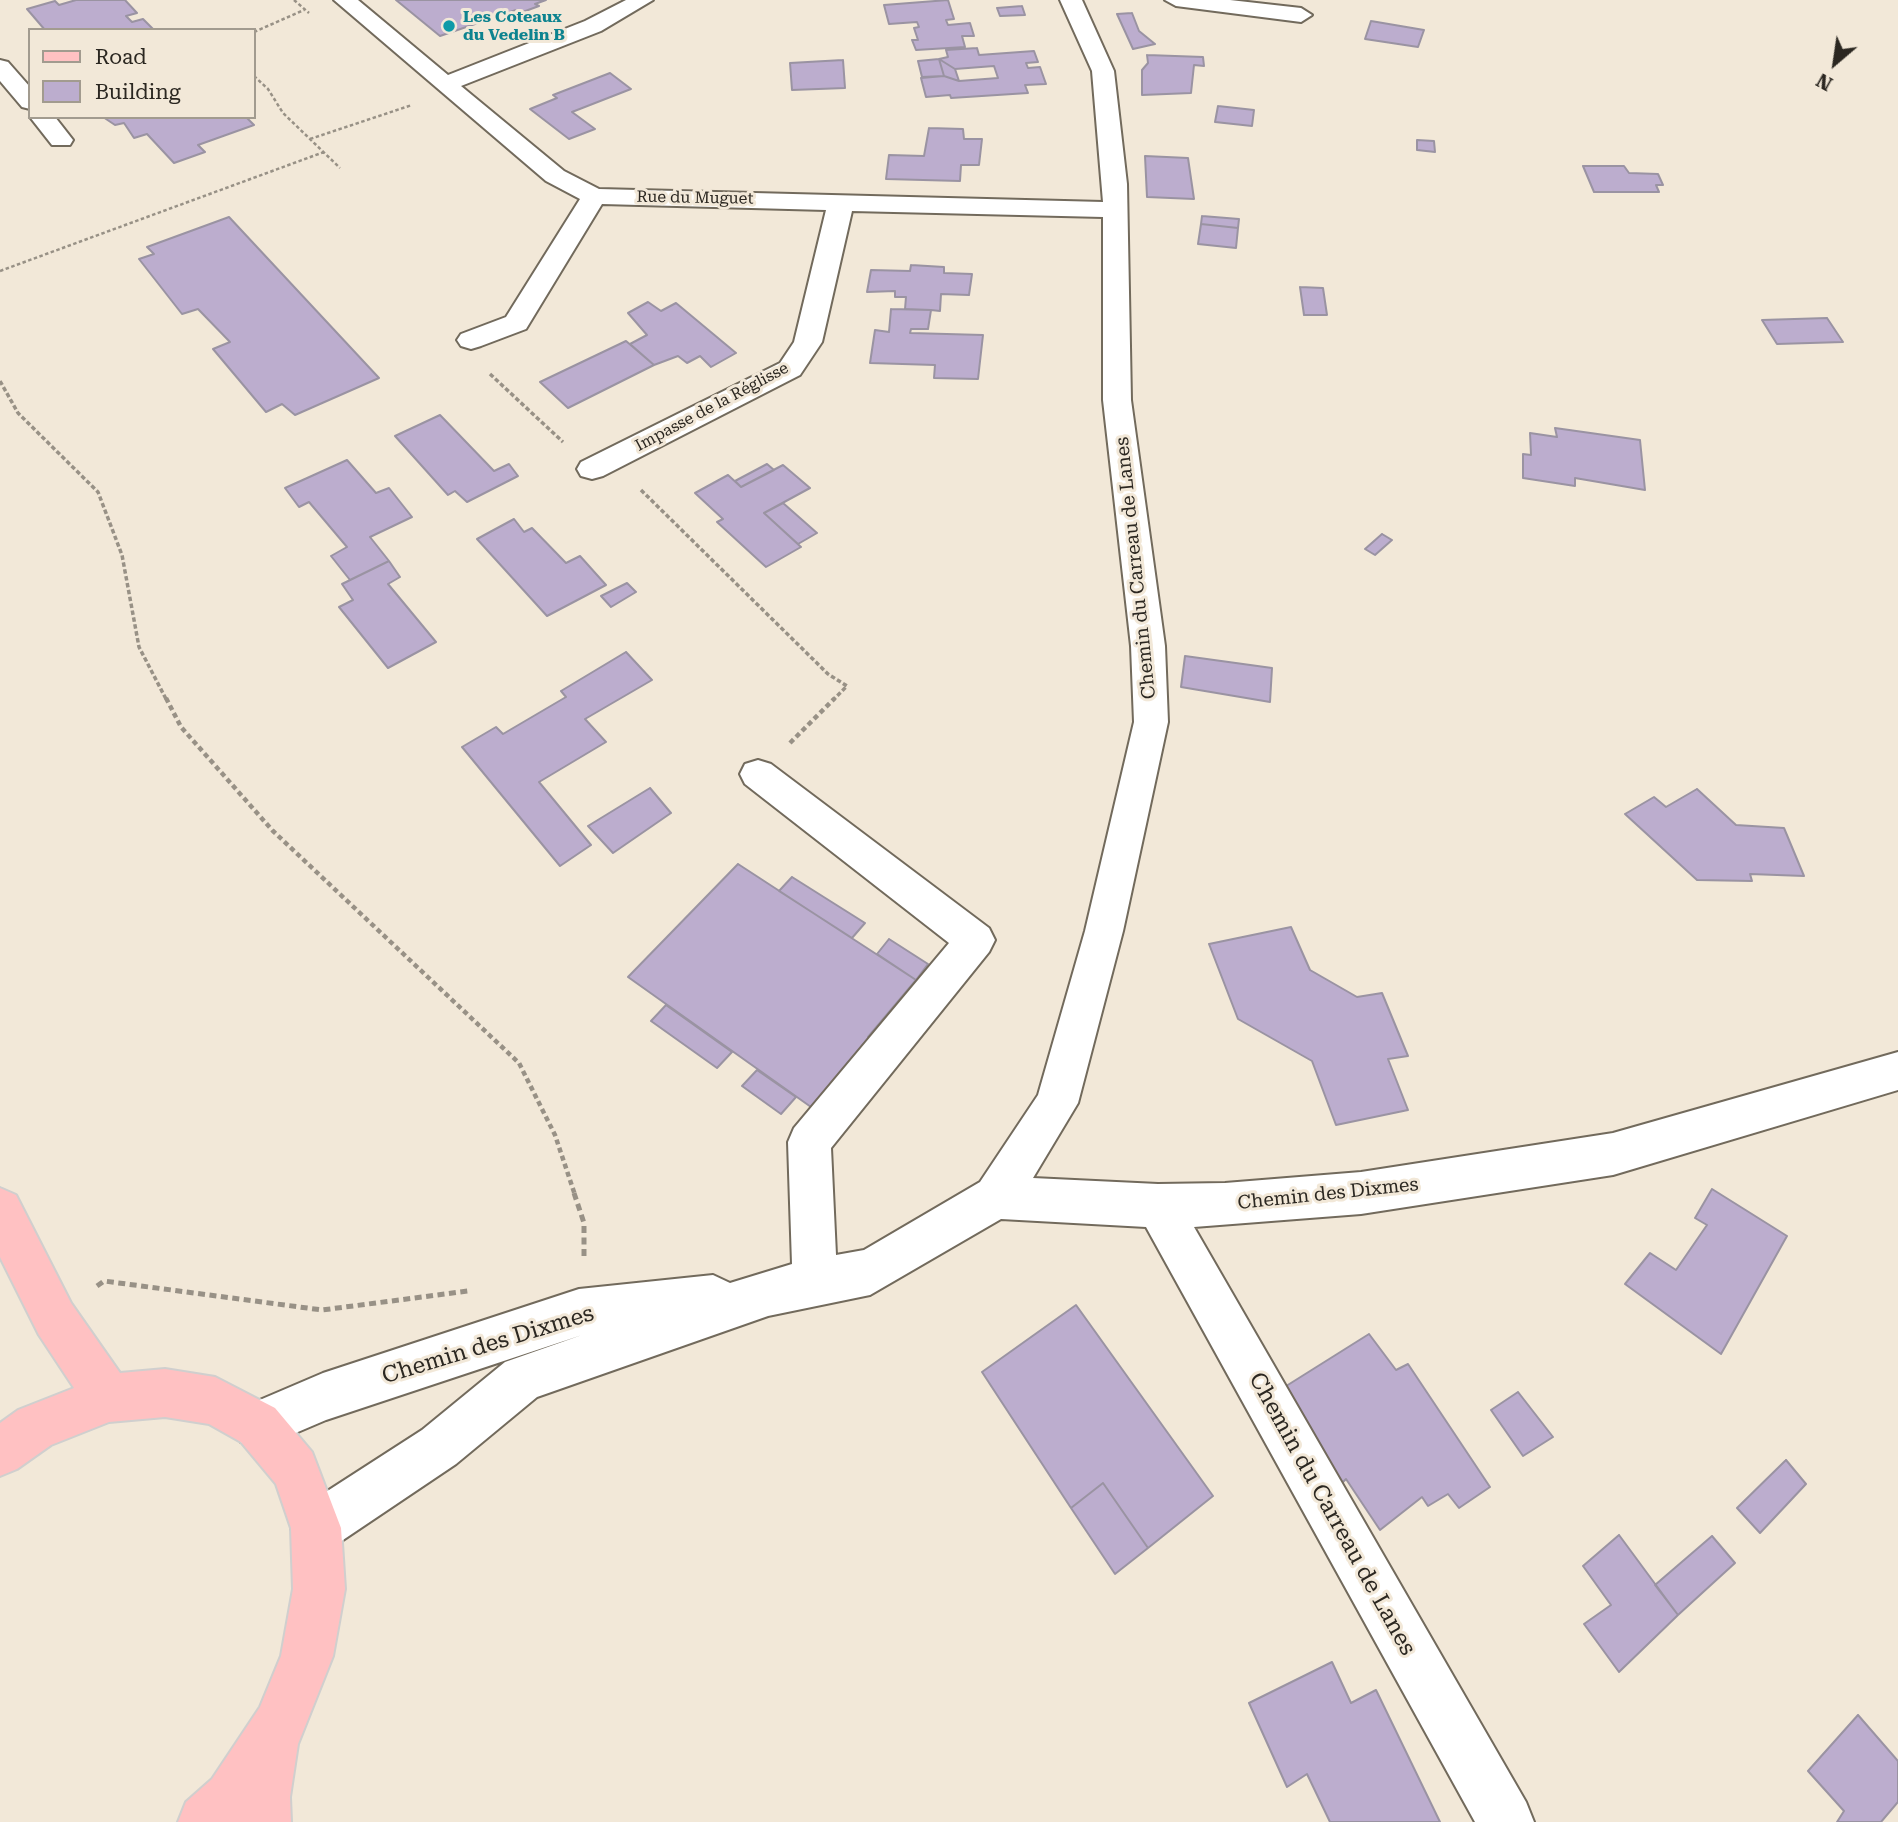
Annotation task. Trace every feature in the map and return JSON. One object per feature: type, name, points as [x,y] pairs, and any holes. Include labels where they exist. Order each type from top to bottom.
[{"type":"main road","points":[[0,1210],[55,1319],[108,1398]]},
{"type":"main road","points":[[0,1452],[35,1427],[108,1398],[165,1393],[215,1401],[258,1425],[295,1469],[316,1528],[319,1589],[307,1656],[279,1726],[262,1797],[263,1822]]},
{"type":"main road","points":[[206,1822],[231,1798],[279,1726]]},
{"type":"street","name":"Rue du Muguet","points":[[345,0],[555,176],[594,196],[1114,209]]},
{"type":"street","points":[[445,84],[593,26],[642,0]]},
{"type":"street","name":"Chemin du Carreau de Lanes","points":[[996,1197],[1057,1103],[1104,931],[1152,722],[1148,646],[1117,400],[1115,184],[1103,71],[1071,0]]},
{"type":"street","points":[[1176,0],[1300,15]]},
{"type":"street","points":[[0,67],[28,101]]},
{"type":"street","points":[[44,119],[61,139]]},
{"type":"street","points":[[471,340],[516,323],[594,196]]},
{"type":"street","name":"Impasse de la Réglisse","points":[[601,464],[790,369],[808,342],[841,202]]},
{"type":"street","points":[[758,775],[975,940],[809,1142],[815,1281]]},
{"type":"street","name":"Chemin des Dixmes","points":[[316,1528],[439,1447],[522,1379],[768,1293],[815,1281],[870,1272],[996,1197],[1158,1206],[1225,1205],[1361,1193],[1613,1154],[1898,1071]]},
{"type":"street","name":"Chemin du Carreau de Lanes","points":[[1158,1206],[1506,1822]]},
{"type":"street","name":"Chemin des Dixmes","points":[[258,1425],[323,1397],[579,1312],[641,1303],[768,1293]]},
{"type":"path","points":[[256,32],[304,10]]},
{"type":"path","points":[[256,78],[268,89],[283,113],[340,168]]},
{"type":"path","points":[[310,139],[419,103]]},
{"type":"path","points":[[0,271],[324,152]]},
{"type":"path","points":[[480,365],[601,464],[828,674],[847,686],[758,775]]},
{"type":"path","points":[[0,381],[18,413],[98,492],[122,555],[139,648],[181,727],[273,831],[519,1063],[555,1135],[584,1223],[579,1312]]},
{"type":"path","points":[[55,1319],[104,1281],[323,1310],[474,1290]]},
{"type":"building","points":[[76,0],[125,0],[137,13],[126,16],[132,22],[143,19],[152,28],[43,28],[27,9],[55,1],[59,5]]},
{"type":"building","name":"Les Coteaux du Vedelin B","points":[[396,0],[546,0],[535,4],[539,6],[520,13],[516,10],[440,36]]},
{"type":"building","points":[[948,0],[954,19],[946,20],[948,25],[970,23],[974,36],[962,36],[965,47],[916,50],[912,40],[918,40],[914,28],[919,27],[917,22],[889,24],[884,5]]},
{"type":"building","points":[[1022,6],[1025,15],[1000,16],[997,8]]},
{"type":"building","points":[[1132,13],[1139,31],[1155,44],[1133,49],[1117,14]]},
{"type":"building","points":[[1371,21],[1424,30],[1418,47],[1365,39]]},
{"type":"building","points":[[977,48],[979,55],[1034,51],[1038,62],[1026,63],[1028,68],[1040,67],[1046,84],[1025,85],[1028,93],[926,97],[921,78],[944,76],[959,81],[998,78],[994,66],[955,69],[939,59],[948,57],[946,50]]},
{"type":"building","points":[[1147,55],[1203,57],[1204,66],[1194,65],[1191,93],[1142,95],[1142,70],[1148,63]]},
{"type":"building","points":[[939,59],[944,76],[922,77],[918,61]]},
{"type":"building","points":[[939,59],[955,69],[959,81],[944,76]]},
{"type":"building","points":[[843,60],[845,88],[792,90],[790,63]]},
{"type":"building","points":[[610,73],[631,89],[572,112],[595,129],[569,139],[530,109],[557,98],[553,95]]},
{"type":"building","points":[[1218,106],[1254,110],[1252,126],[1215,122]]},
{"type":"building","points":[[106,119],[248,119],[254,125],[198,145],[205,152],[174,163],[147,134],[134,138],[124,123],[115,125]]},
{"type":"building","points":[[929,128],[963,129],[964,139],[982,139],[979,165],[961,165],[960,181],[886,179],[889,155],[924,156]]},
{"type":"building","points":[[1417,140],[1434,141],[1435,152],[1417,150]]},
{"type":"building","points":[[1145,156],[1188,158],[1194,199],[1147,197]]},
{"type":"building","points":[[1583,166],[1624,166],[1629,173],[1658,174],[1663,185],[1656,185],[1659,192],[1594,192]]},
{"type":"building","points":[[1202,216],[1239,219],[1238,228],[1201,224]]},
{"type":"building","points":[[229,217],[379,378],[295,415],[282,404],[266,412],[213,349],[230,342],[198,309],[182,314],[139,259],[154,254],[147,247]]},
{"type":"building","points":[[1201,224],[1238,228],[1236,248],[1198,244]]},
{"type":"building","points":[[911,265],[944,267],[944,273],[972,274],[969,295],[941,294],[940,311],[905,309],[906,297],[895,297],[895,291],[867,292],[871,270],[910,271]]},
{"type":"building","points":[[1300,287],[1323,288],[1327,315],[1304,315]]},
{"type":"building","points":[[648,302],[661,311],[676,303],[736,353],[711,367],[700,356],[687,363],[678,356],[654,365],[630,344],[647,335],[628,313]]},
{"type":"building","points":[[891,309],[931,310],[928,329],[911,329],[910,333],[983,335],[978,379],[934,378],[935,365],[870,363],[875,330],[889,332]]},
{"type":"building","points":[[1827,318],[1843,342],[1777,344],[1762,320]]},
{"type":"building","points":[[626,341],[654,365],[568,408],[540,382]]},
{"type":"building","points":[[440,415],[494,471],[509,464],[518,476],[467,502],[455,491],[448,495],[395,436]]},
{"type":"building","points":[[1555,428],[1640,440],[1645,490],[1575,478],[1575,486],[1523,478],[1523,454],[1531,455],[1530,433],[1557,437]]},
{"type":"building","points":[[347,460],[376,493],[389,488],[412,517],[370,537],[389,561],[350,580],[331,556],[347,547],[309,502],[299,507],[285,488]]},
{"type":"building","points":[[767,464],[774,470],[741,487],[735,481]]},
{"type":"building","points":[[783,465],[810,488],[764,513],[801,547],[766,567],[717,522],[723,519],[695,493],[728,475],[741,487]]},
{"type":"building","points":[[783,503],[817,533],[798,544],[764,513]]},
{"type":"building","points":[[514,519],[524,532],[532,528],[566,563],[580,556],[606,585],[547,616],[477,539]]},
{"type":"building","points":[[1382,534],[1392,540],[1375,555],[1365,549]]},
{"type":"building","points":[[389,561],[400,577],[388,584],[436,642],[388,668],[339,607],[353,600],[342,584]]},
{"type":"building","points":[[627,583],[636,592],[611,607],[601,596]]},
{"type":"building","points":[[626,652],[652,680],[585,719],[606,742],[539,782],[591,845],[560,866],[462,747],[496,727],[503,734],[566,697],[561,691]]},
{"type":"building","points":[[1185,656],[1272,668],[1270,702],[1181,687]]},
{"type":"building","points":[[650,788],[671,813],[613,853],[588,826]]},
{"type":"building","points":[[1697,789],[1736,825],[1784,828],[1804,876],[1750,874],[1752,881],[1697,880],[1625,814],[1654,797],[1666,807]]},
{"type":"building","points":[[738,864],[916,980],[868,1037],[876,1042],[818,1112],[628,977]]},
{"type":"building","points":[[792,877],[865,923],[852,938],[779,891]]},
{"type":"building","points":[[1291,927],[1310,970],[1357,997],[1382,993],[1408,1056],[1388,1059],[1408,1110],[1336,1125],[1312,1061],[1238,1019],[1209,944]]},
{"type":"building","points":[[889,939],[928,964],[916,980],[877,954]]},
{"type":"building","points":[[666,1005],[732,1052],[717,1068],[651,1021]]},
{"type":"building","points":[[757,1070],[796,1097],[781,1114],[742,1086]]},
{"type":"building","points":[[1712,1189],[1787,1236],[1721,1354],[1625,1284],[1650,1253],[1676,1270],[1707,1225],[1695,1218]]},
{"type":"building","points":[[1076,1305],[1213,1496],[1148,1548],[1103,1483],[1071,1508],[982,1372]]},
{"type":"building","points":[[1369,1334],[1396,1370],[1408,1364],[1490,1487],[1459,1508],[1448,1494],[1428,1506],[1422,1497],[1380,1530],[1346,1479],[1342,1483],[1283,1388]]},
{"type":"building","points":[[1518,1392],[1553,1437],[1523,1456],[1491,1410]]},
{"type":"building","points":[[1786,1460],[1806,1484],[1760,1533],[1737,1508]]},
{"type":"building","points":[[1103,1483],[1148,1548],[1115,1574],[1071,1508]]},
{"type":"building","points":[[1619,1535],[1678,1615],[1619,1672],[1584,1624],[1611,1605],[1583,1566]]},
{"type":"building","points":[[1712,1536],[1735,1563],[1678,1615],[1655,1585]]},
{"type":"building","points":[[1332,1662],[1351,1703],[1376,1690],[1440,1822],[1330,1822],[1307,1774],[1287,1787],[1249,1703]]},
{"type":"building","points":[[1858,1715],[1898,1761],[1898,1802],[1881,1822],[1837,1822],[1844,1811],[1808,1771]]},
{"type":"place","name":"Les Coteaux du Vedelin B","points":[[449,26]]}]
